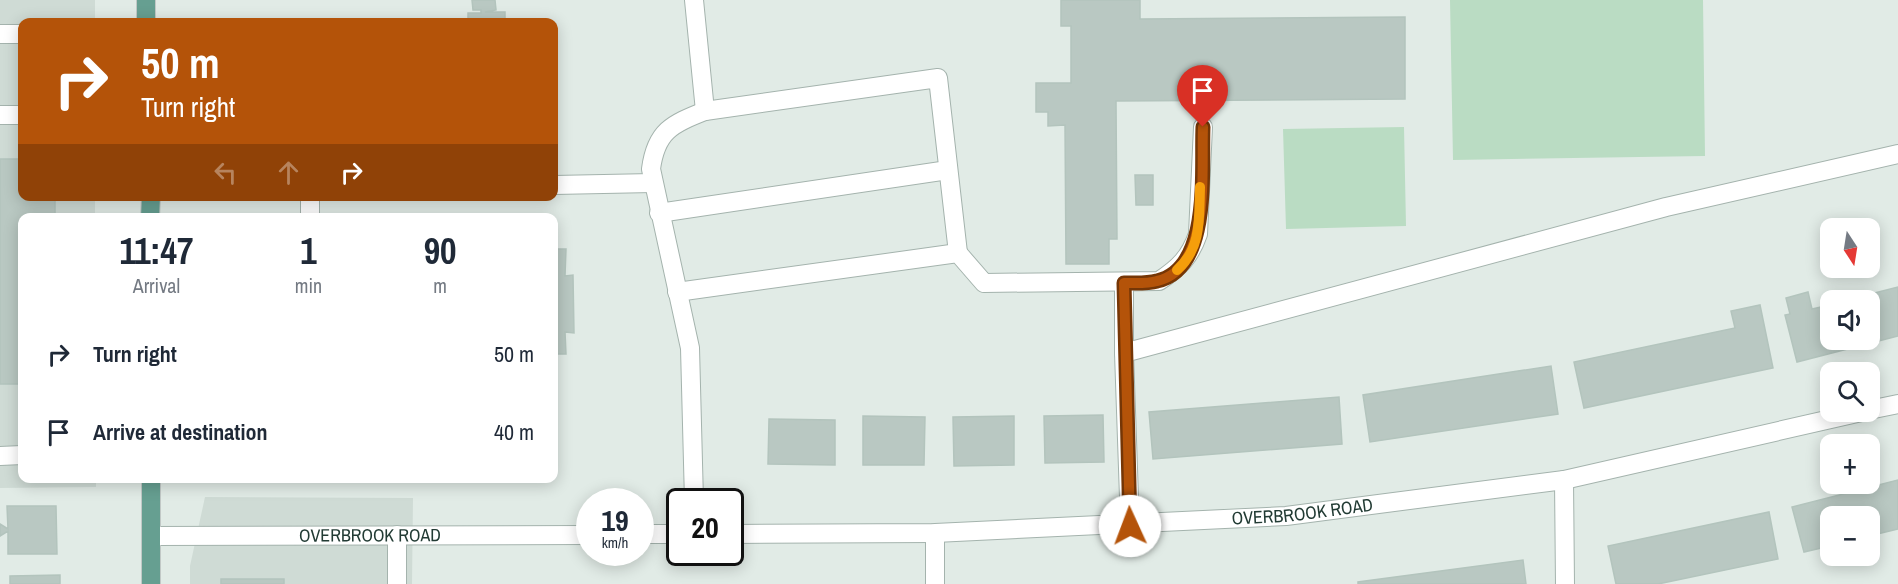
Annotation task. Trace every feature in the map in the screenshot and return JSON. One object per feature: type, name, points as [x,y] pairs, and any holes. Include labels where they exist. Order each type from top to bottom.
[{"type":"main road","points":[[146,0],[146,18]]},
{"type":"main road","points":[[151,483],[151,584]]},
{"type":"street","points":[[694,0],[705,111]]},
{"type":"street","points":[[0,34],[18,34]]},
{"type":"street","points":[[694,488],[690,348],[653,183],[653,155],[664,132],[675,122],[705,111],[938,78],[958,253],[984,283],[1159,281],[1179,269],[1193,251],[1198,234],[1203,127]]},
{"type":"street","points":[[0,115],[18,115]]},
{"type":"street","points":[[1124,353],[1666,207],[1898,154]]},
{"type":"street","points":[[659,213],[948,170]]},
{"type":"street","points":[[558,185],[653,183]]},
{"type":"street","points":[[677,292],[958,253]]},
{"type":"street","points":[[1124,283],[1130,526]]},
{"type":"street","name":"OVERBROOK ROAD","points":[[1880,408],[1898,404]]},
{"type":"street","name":"OVERBROOK ROAD","points":[[744,534],[935,533],[1130,526],[1286,516],[1564,480],[1820,422]]},
{"type":"street","points":[[0,456],[18,455]]},
{"type":"street","points":[[1564,480],[1564,584]]},
{"type":"street","points":[[935,533],[935,584]]},
{"type":"street","name":"OVERBROOK ROAD","points":[[151,536],[576,535]]},
{"type":"street","points":[[397,536],[397,584]]},
{"type":"shaded area","points":[[0,0],[95,0],[95,18],[18,18],[18,201],[95,201],[95,213],[18,213],[18,483],[96,483],[96,487],[0,488]]},
{"type":"shaded area","points":[[205,497],[413,498],[412,584],[190,584],[190,566]]},
{"type":"green space","points":[[1450,0],[1703,0],[1705,156],[1453,160]]},
{"type":"green space","points":[[1404,127],[1406,226],[1286,229],[1283,129]]},
{"type":"building","points":[[472,0],[495,0],[496,10],[485,12],[505,12],[505,18],[468,18],[468,13],[481,13],[481,10],[473,10]]},
{"type":"building","points":[[1061,0],[1140,0],[1140,19],[1405,17],[1405,99],[1116,101],[1117,239],[1109,239],[1109,264],[1066,264],[1065,125],[1048,126],[1048,112],[1036,112],[1036,83],[1071,83],[1071,26],[1061,26]]},
{"type":"building","points":[[0,159],[18,159],[18,201],[55,201],[55,213],[18,213],[18,384],[0,384]]},
{"type":"building","points":[[1135,175],[1153,175],[1153,205],[1136,205]]},
{"type":"building","points":[[558,249],[566,249],[565,276],[573,275],[574,333],[565,332],[566,354],[558,354]]},
{"type":"building","points":[[1898,287],[1898,336],[1880,341],[1880,292]]},
{"type":"building","points":[[1808,292],[1812,309],[1820,307],[1820,350],[1844,350],[1797,362],[1785,315],[1790,314],[1786,298]]},
{"type":"building","points":[[1760,305],[1773,368],[1584,408],[1574,362],[1735,328],[1731,311]]},
{"type":"building","points":[[1551,366],[1558,414],[1370,442],[1363,395]]},
{"type":"building","points":[[1339,397],[1342,444],[1153,459],[1149,412]]},
{"type":"building","points":[[1103,415],[1104,462],[1045,463],[1044,416]]},
{"type":"building","points":[[863,416],[925,417],[924,465],[863,465]]},
{"type":"building","points":[[1014,416],[1014,465],[954,466],[953,417]]},
{"type":"building","points":[[769,419],[835,420],[835,465],[768,464]]},
{"type":"building","points":[[1898,480],[1898,529],[1880,533],[1880,506],[1820,506],[1820,548],[1804,552],[1792,507],[1843,494],[1880,494],[1880,485]]},
{"type":"building","points":[[7,506],[56,506],[57,554],[8,554],[8,531],[0,536],[0,524],[8,529]]},
{"type":"building","points":[[1769,512],[1778,559],[1658,584],[1616,584],[1608,546]]},
{"type":"building","points":[[1523,560],[1526,584],[1358,584],[1358,582]]},
{"type":"building","points":[[60,575],[60,584],[10,584],[10,576]]},
{"type":"building","points":[[221,579],[284,579],[284,584],[221,584]]},
{"type":"slow traffic","points":[[1177,270],[1193,251],[1198,234],[1200,187]]},
{"type":"route","points":[[1130,526],[1124,283],[1159,281],[1179,269],[1193,251],[1198,234],[1203,127]]}]
